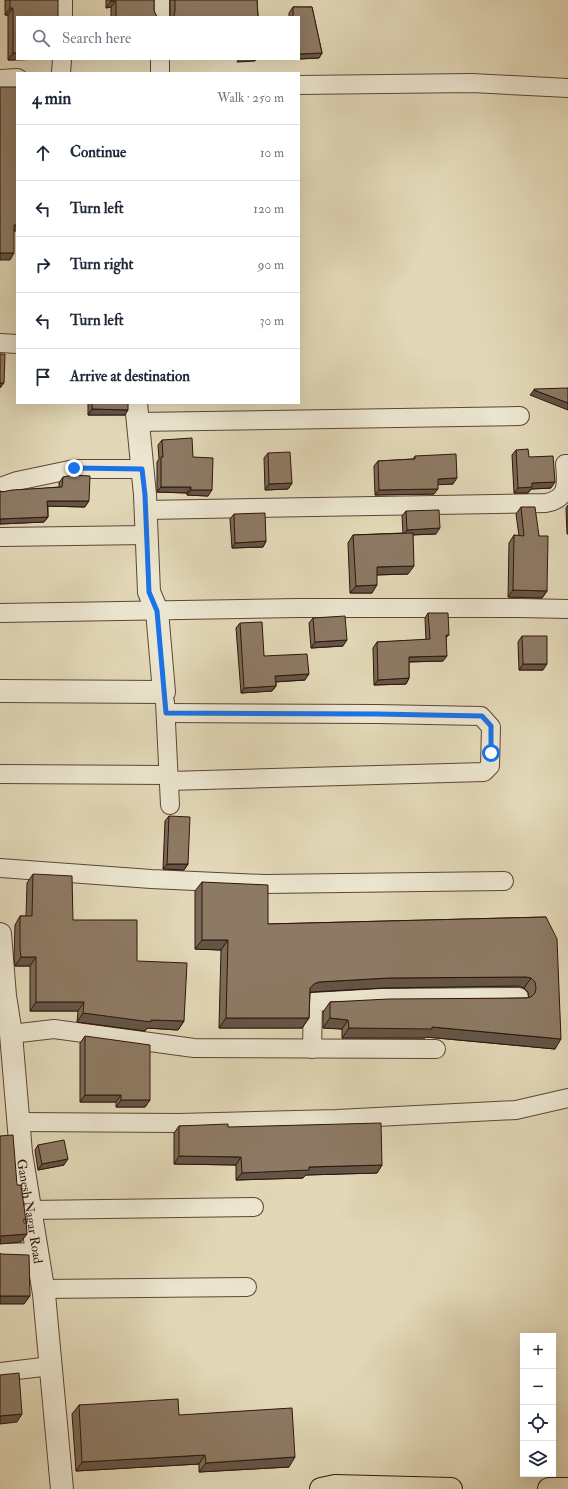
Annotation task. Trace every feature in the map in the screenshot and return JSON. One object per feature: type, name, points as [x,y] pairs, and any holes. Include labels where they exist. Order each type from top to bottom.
[{"type":"main road","points":[[321,1489],[335,1486],[452,1489]]},
{"type":"main road","points":[[549,1489],[568,1489]]},
{"type":"street","points":[[63,0],[63,16]]},
{"type":"street","points":[[160,0],[160,16]]},
{"type":"street","points":[[61,72],[62,60]]},
{"type":"street","points":[[160,60],[160,72]]},
{"type":"street","points":[[0,81],[16,80]]},
{"type":"street","points":[[300,85],[472,83],[568,88]]},
{"type":"street","points":[[0,344],[16,344]]},
{"type":"street","points":[[170,805],[165,703],[157,611],[149,592],[146,510],[137,413],[520,416]]},
{"type":"street","points":[[146,510],[546,503],[557,501],[563,497],[567,489],[566,464],[568,464]]},
{"type":"street","points":[[0,487],[17,481],[74,468],[142,469]]},
{"type":"street","points":[[0,537],[147,535]]},
{"type":"street","points":[[0,613],[314,608],[568,609]]},
{"type":"street","points":[[0,691],[165,703],[377,714],[482,716],[491,726],[490,766],[484,772],[169,778],[0,774]]},
{"type":"street","points":[[0,868],[151,879],[264,884],[504,882]]},
{"type":"street","name":"Ganesh Nagar Road","points":[[0,939],[2,996],[11,1034],[21,1153],[43,1289],[62,1489]]},
{"type":"street","points":[[312,1049],[313,1002],[382,998],[519,997]]},
{"type":"street","points":[[11,1034],[54,1029],[194,1048],[436,1048]]},
{"type":"street","points":[[18,1122],[179,1123],[337,1119],[516,1110],[568,1098]]},
{"type":"street","points":[[30,1210],[254,1207]]},
{"type":"street","points":[[0,1253],[37,1252]]},
{"type":"street","points":[[43,1289],[247,1287]]},
{"type":"street","points":[[0,1372],[50,1366]]},
{"type":"building","points":[[10,0],[58,0],[58,16],[16,16],[16,53],[13,53],[13,8],[10,8]]},
{"type":"building","points":[[154,0],[154,11],[156,16],[116,16],[116,1],[111,1]]},
{"type":"building","points":[[175,0],[257,0],[258,16],[174,16]]},
{"type":"building","points":[[293,7],[312,7],[322,53],[300,54],[300,16],[293,16]]},
{"type":"building","points":[[0,87],[16,87],[16,225],[14,225],[14,253],[0,253]]},
{"type":"building","points":[[0,354],[5,354],[4,383],[0,383]]},
{"type":"building","points":[[568,388],[568,403],[534,390],[534,389]]},
{"type":"building","points":[[92,404],[128,404],[128,410],[92,409]]},
{"type":"building","points":[[192,438],[193,457],[213,458],[212,490],[191,490],[191,487],[161,487],[161,457],[163,457],[162,440]]},
{"type":"building","points":[[528,449],[529,457],[553,456],[555,482],[532,483],[532,487],[518,488],[516,450]]},
{"type":"building","points":[[290,452],[292,483],[269,484],[268,453]]},
{"type":"building","points":[[456,454],[457,478],[438,479],[438,489],[379,490],[378,461],[415,459],[415,456]]},
{"type":"building","points":[[73,475],[90,476],[89,501],[47,501],[48,517],[0,519],[0,491],[62,487],[63,477]]},
{"type":"building","points":[[521,507],[535,507],[539,536],[548,536],[547,591],[513,590],[514,535],[524,536]]},
{"type":"building","points":[[439,510],[440,528],[407,530],[406,511]]},
{"type":"building","points":[[265,513],[266,541],[235,543],[234,514]]},
{"type":"building","points":[[413,533],[414,566],[377,567],[377,585],[356,586],[353,535]]},
{"type":"building","points":[[428,613],[448,613],[449,635],[446,635],[447,656],[409,657],[409,678],[378,680],[377,642],[430,639]]},
{"type":"building","points":[[345,616],[347,640],[315,642],[313,618]]},
{"type":"building","points":[[262,622],[264,656],[307,654],[309,674],[275,676],[276,686],[244,688],[240,623]]},
{"type":"building","points":[[522,636],[547,636],[547,664],[523,664]]},
{"type":"building","points":[[169,816],[190,817],[188,864],[167,864]]},
{"type":"building","points":[[33,874],[72,876],[73,920],[137,920],[137,961],[187,963],[184,1021],[151,1020],[151,1022],[83,1013],[84,1002],[36,1002],[36,957],[21,957],[20,949],[20,916],[32,916]]},
{"type":"building","points":[[202,882],[268,885],[268,924],[546,917],[557,939],[561,1039],[432,1027],[432,1029],[349,1028],[348,1020],[330,1018],[330,1002],[389,999],[531,997],[535,993],[535,982],[531,978],[526,977],[389,978],[319,982],[310,988],[309,1018],[226,1018],[228,940],[202,940]]},
{"type":"building","points":[[85,1036],[150,1045],[150,1100],[121,1100],[121,1095],[85,1095]]},
{"type":"building","points":[[381,1123],[382,1165],[309,1167],[309,1170],[242,1173],[241,1157],[179,1156],[179,1126],[228,1124],[228,1127]]},
{"type":"building","points":[[13,1135],[17,1185],[21,1185],[27,1234],[0,1236],[0,1136]]},
{"type":"building","points":[[64,1140],[68,1159],[42,1164],[38,1145]]},
{"type":"building","points":[[0,1253],[29,1255],[30,1296],[0,1296]]},
{"type":"building","points":[[19,1373],[22,1414],[0,1416],[0,1375]]},
{"type":"building","points":[[178,1399],[179,1415],[292,1408],[295,1457],[206,1463],[205,1455],[82,1462],[79,1405]]},
{"type":"route","points":[[74,468],[142,469],[145,495],[149,592],[157,611],[166,713],[482,716],[491,726],[491,753]]}]
